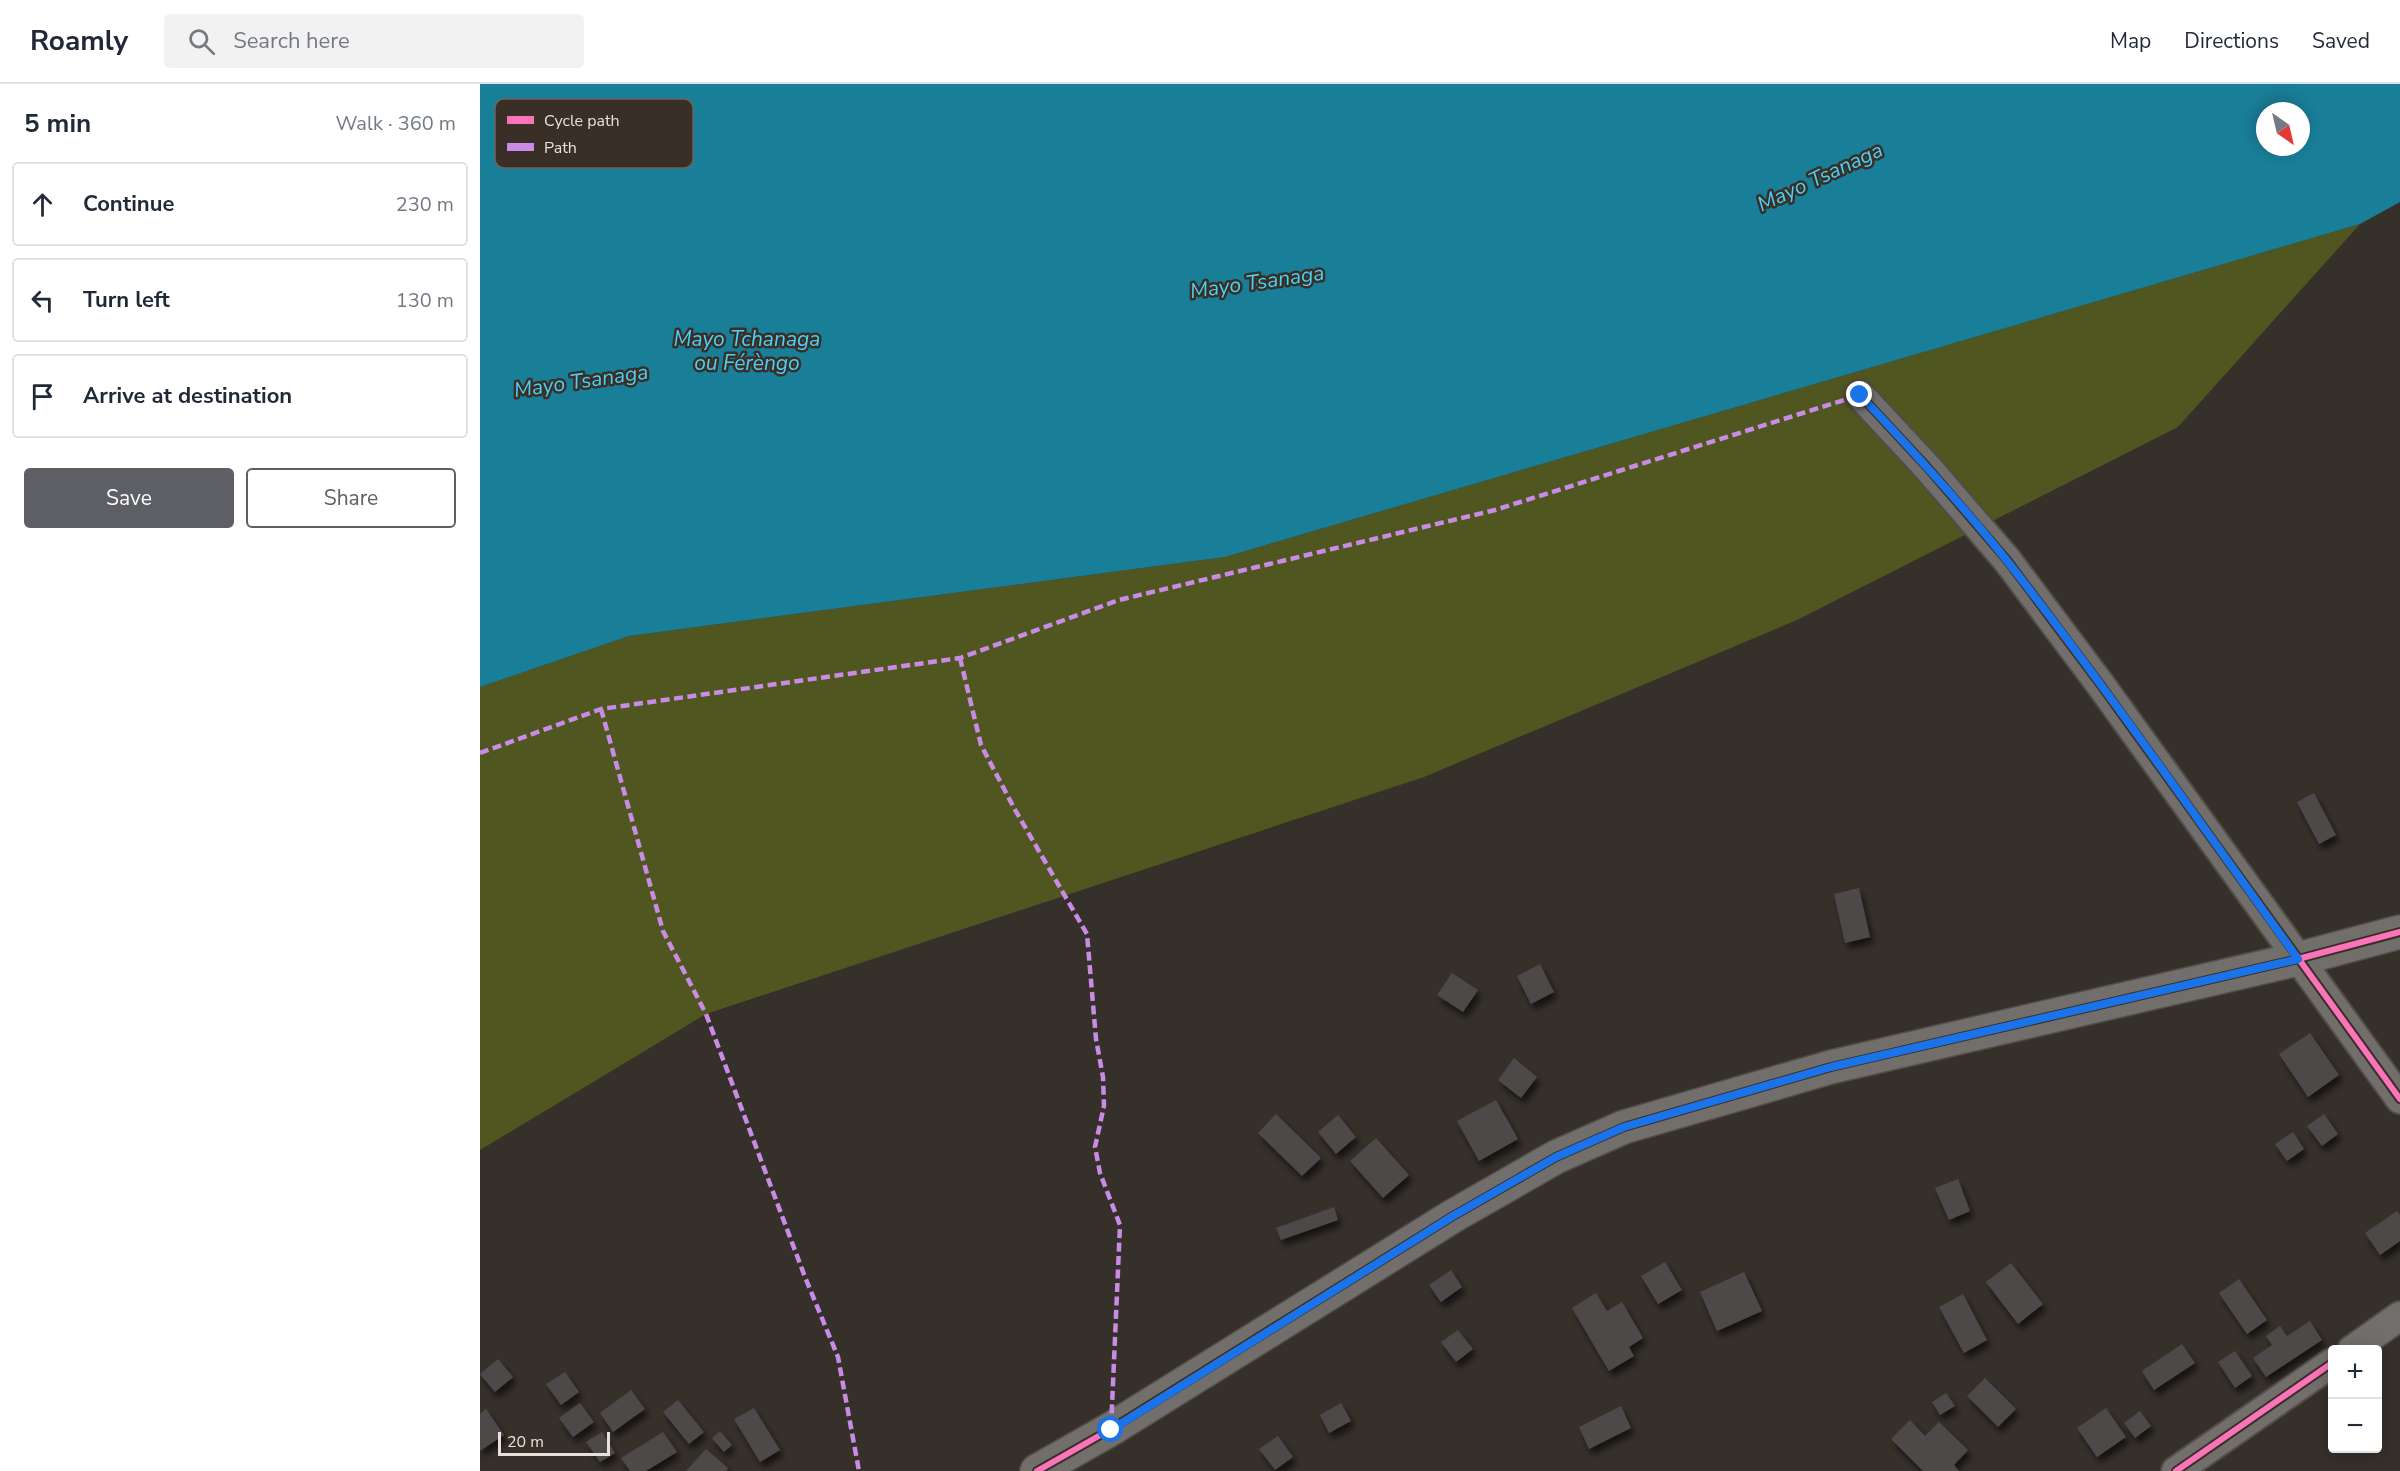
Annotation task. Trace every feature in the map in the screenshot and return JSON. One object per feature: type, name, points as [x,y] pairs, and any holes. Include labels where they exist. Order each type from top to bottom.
[{"type":"street","points":[[1860,395],[1927,467],[2007,560],[2100,684],[2400,1099]]},
{"type":"street","points":[[1037,1471],[1111,1430],[1453,1216],[1556,1157],[1624,1127],[1831,1067],[2298,959],[2400,932]]},
{"type":"street","points":[[2359,1345],[2400,1317]]},
{"type":"street","points":[[2176,1471],[2328,1366]]},
{"type":"green space","points":[[2360,224],[2178,427],[1797,620],[1424,777],[706,1014],[480,1150],[480,687],[629,636],[1225,557]]},
{"type":"water","name":"Mayo Tchanaga ou Férèngo","points":[[480,84],[2400,84],[2400,202],[2360,224],[1225,557],[629,636],[480,687]]},
{"type":"building","points":[[2314,793],[2336,835],[2319,844],[2297,802]]},
{"type":"building","points":[[1859,888],[1870,937],[1845,943],[1834,894]]},
{"type":"building","points":[[1540,964],[1554,992],[1531,1004],[1517,976]]},
{"type":"building","points":[[1452,973],[1478,990],[1463,1012],[1437,995]]},
{"type":"building","points":[[2310,1033],[2339,1075],[2308,1097],[2279,1054]]},
{"type":"building","points":[[1514,1058],[1537,1077],[1521,1098],[1498,1080]]},
{"type":"building","points":[[1496,1100],[1518,1139],[1479,1161],[1457,1121]]},
{"type":"building","points":[[1276,1114],[1321,1158],[1302,1176],[1258,1133]]},
{"type":"building","points":[[2324,1114],[2338,1134],[2322,1146],[2307,1126]]},
{"type":"building","points":[[1338,1115],[1356,1137],[1336,1154],[1318,1132]]},
{"type":"building","points":[[2293,1132],[2304,1149],[2287,1161],[2275,1144]]},
{"type":"building","points":[[1376,1138],[1409,1175],[1383,1198],[1350,1161]]},
{"type":"building","points":[[1958,1179],[1970,1211],[1949,1220],[1935,1188]]},
{"type":"building","points":[[1334,1207],[1338,1220],[1281,1240],[1276,1228]]},
{"type":"building","points":[[2397,1211],[2400,1215],[2400,1241],[2380,1255],[2365,1233]]},
{"type":"building","points":[[1665,1262],[1682,1290],[1658,1304],[1641,1276]]},
{"type":"building","points":[[2011,1263],[2043,1304],[2018,1324],[1986,1282]]},
{"type":"building","points":[[1451,1270],[1462,1287],[1441,1302],[1429,1285]]},
{"type":"building","points":[[1744,1272],[1762,1311],[1717,1331],[1700,1292]]},
{"type":"building","points":[[2239,1279],[2267,1320],[2247,1334],[2219,1293]]},
{"type":"building","points":[[1596,1293],[1607,1311],[1622,1302],[1643,1338],[1629,1347],[1634,1356],[1609,1371],[1572,1308]]},
{"type":"building","points":[[1963,1294],[1987,1340],[1964,1353],[1939,1307]]},
{"type":"building","points":[[2310,1321],[2322,1340],[2266,1377],[2253,1358],[2272,1345],[2266,1336],[2280,1326],[2287,1336]]},
{"type":"building","points":[[1458,1330],[1473,1349],[1456,1362],[1441,1342]]},
{"type":"building","points":[[2182,1344],[2195,1363],[2154,1390],[2142,1371]]},
{"type":"building","points":[[2235,1351],[2252,1376],[2235,1388],[2218,1362]]},
{"type":"building","points":[[498,1359],[513,1377],[495,1392],[480,1374]]},
{"type":"building","points":[[565,1372],[579,1392],[561,1405],[546,1384]]},
{"type":"building","points":[[1985,1378],[2016,1409],[1998,1427],[1967,1396]]},
{"type":"building","points":[[631,1390],[645,1409],[613,1432],[600,1413]]},
{"type":"building","points":[[1946,1393],[1955,1406],[1940,1415],[1932,1402]]},
{"type":"building","points":[[678,1400],[704,1432],[689,1444],[663,1412]]},
{"type":"building","points":[[580,1403],[594,1422],[573,1437],[559,1418]]},
{"type":"building","points":[[1341,1403],[1351,1421],[1329,1433],[1320,1415]]},
{"type":"building","points":[[1621,1406],[1631,1428],[1589,1449],[1579,1427]]},
{"type":"building","points":[[754,1408],[780,1450],[760,1462],[734,1419]]},
{"type":"building","points":[[2106,1408],[2126,1437],[2097,1457],[2077,1428]]},
{"type":"building","points":[[486,1409],[504,1435],[480,1451],[480,1414]]},
{"type":"building","points":[[2140,1411],[2151,1426],[2135,1438],[2124,1423]]},
{"type":"building","points":[[1910,1420],[1925,1436],[1939,1422],[1968,1450],[1954,1465],[1959,1471],[1923,1471],[1891,1439]]},
{"type":"building","points":[[720,1431],[732,1445],[724,1452],[712,1438]]},
{"type":"building","points":[[602,1432],[615,1453],[600,1462],[586,1442]]},
{"type":"building","points":[[663,1432],[677,1452],[646,1471],[630,1471],[621,1458]]},
{"type":"building","points":[[1278,1436],[1293,1457],[1275,1470],[1259,1449]]},
{"type":"building","points":[[706,1449],[728,1468],[726,1471],[686,1471]]},
{"type":"marked path","points":[[480,753],[601,709],[960,658],[1119,600],[1495,510],[1860,395]]},
{"type":"marked path","points":[[960,658],[981,745],[1014,808],[1087,934],[1096,1039],[1103,1077],[1104,1106],[1095,1147],[1100,1173],[1120,1225],[1111,1429]]},
{"type":"marked path","points":[[601,709],[663,931],[706,1014],[805,1277],[838,1357],[859,1471]]},
{"type":"cycle path","points":[[1860,395],[1927,467],[2007,560],[2100,684],[2400,1099]]},
{"type":"cycle path","points":[[1037,1471],[1111,1429],[1453,1216],[1556,1157],[1624,1127],[1831,1067],[2298,959],[2400,932]]},
{"type":"cycle path","points":[[2176,1471],[2328,1366]]},
{"type":"route","points":[[1111,1430],[1453,1216],[1556,1157],[1624,1127],[1831,1067],[2298,959],[2100,684],[2007,560],[1927,467],[1860,395]]},
{"type":"water label","name":"Mayo Tsanaga","points":[[1820,177]]},
{"type":"water label","name":"Mayo Tsanaga","points":[[1257,282]]},
{"type":"water label","name":"Mayo Tsanaga","points":[[581,381]]}]
